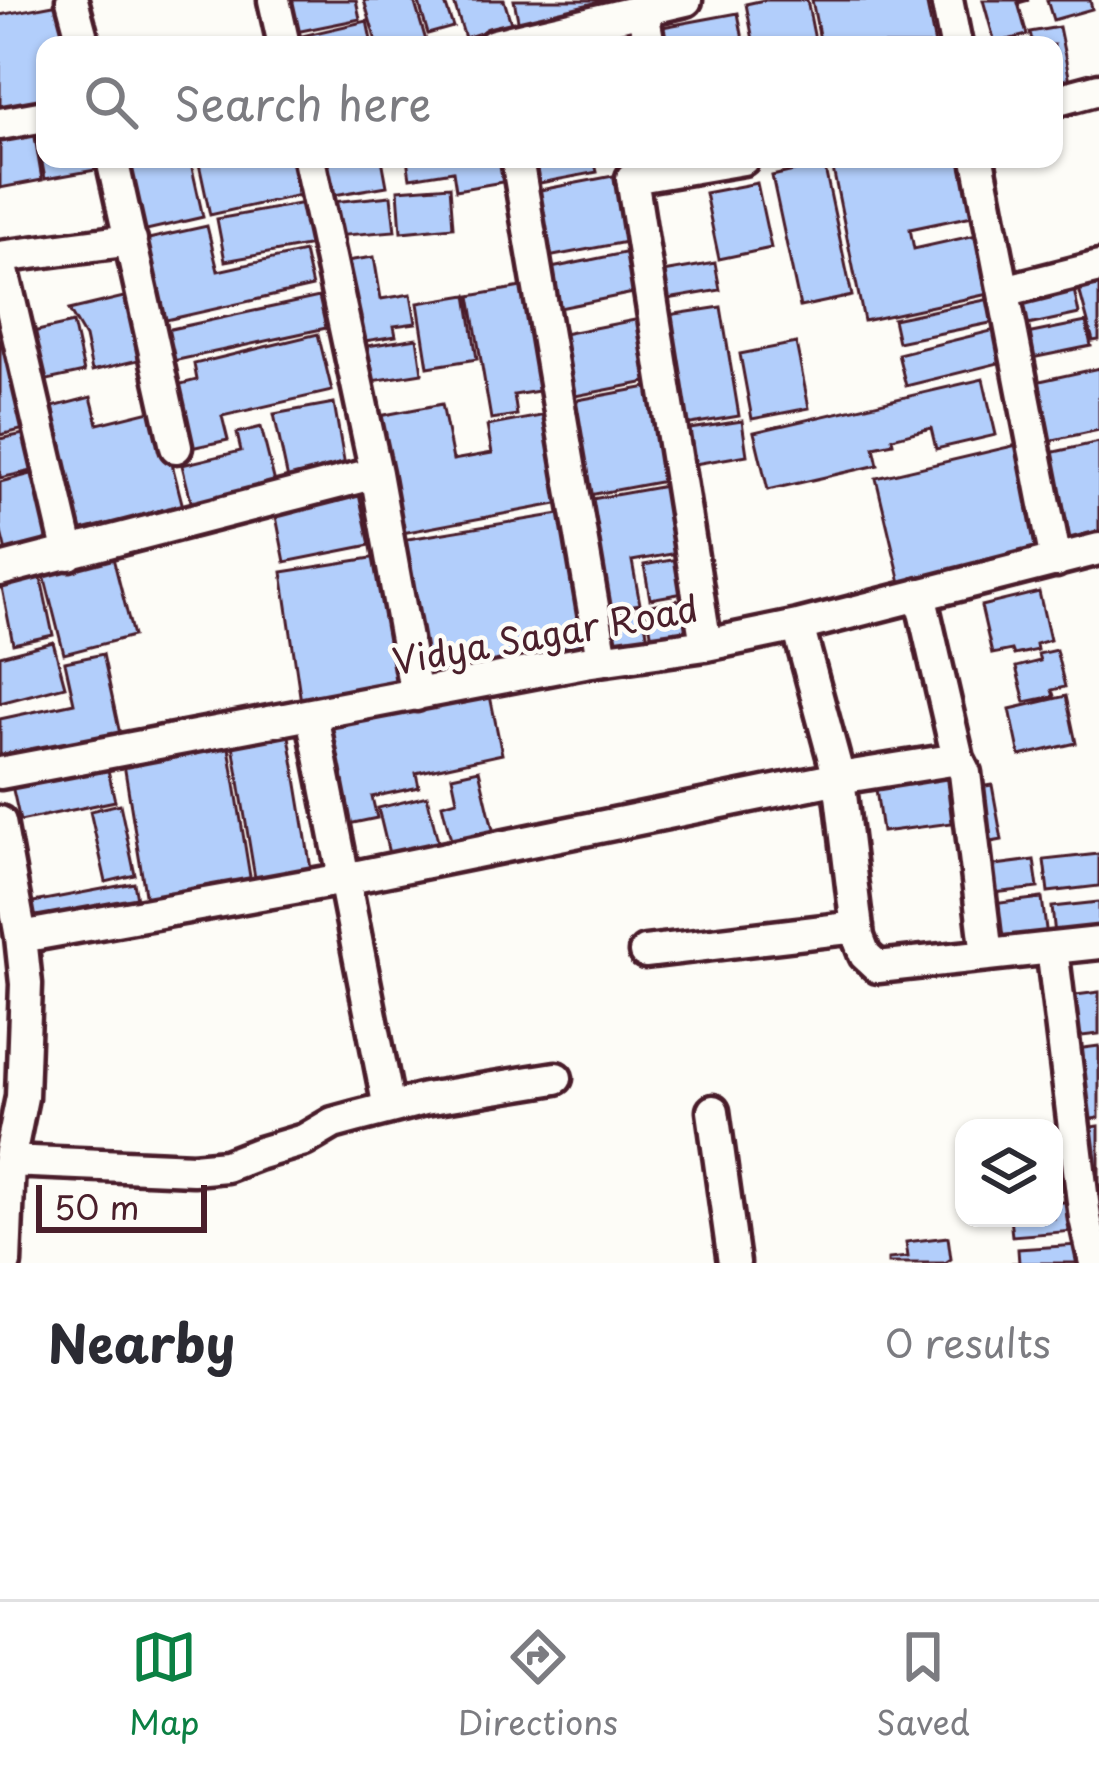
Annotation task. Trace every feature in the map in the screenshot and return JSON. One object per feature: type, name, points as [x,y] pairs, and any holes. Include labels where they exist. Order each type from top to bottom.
[{"type":"street","points":[[72,0],[82,36]]},
{"type":"street","points":[[274,0],[282,36]]},
{"type":"street","points":[[536,36],[686,0]]},
{"type":"street","points":[[947,0],[954,36]]},
{"type":"street","points":[[643,12],[647,36]]},
{"type":"street","points":[[1063,99],[1099,89]]},
{"type":"street","points":[[0,124],[36,118]]},
{"type":"street","points":[[114,168],[176,447]]},
{"type":"street","points":[[311,168],[376,472],[416,695]]},
{"type":"street","points":[[519,168],[602,659]]},
{"type":"street","points":[[662,168],[632,178],[706,645]]},
{"type":"street","points":[[980,168],[1056,561]]},
{"type":"street","points":[[69,554],[0,258],[130,240]]},
{"type":"street","points":[[1004,291],[1099,267]]},
{"type":"street","points":[[0,570],[376,472]]},
{"type":"street","name":"Vidya Sagar Road","points":[[0,773],[602,659],[706,645],[1099,549]]},
{"type":"street","points":[[920,594],[958,759],[965,772],[987,955]]},
{"type":"street","points":[[798,626],[839,778],[856,927],[865,955],[878,967],[1099,943]]},
{"type":"street","points":[[312,715],[389,1108]]},
{"type":"street","points":[[21,937],[344,880],[839,778],[958,759]]},
{"type":"street","points":[[0,822],[21,937],[13,987],[22,1097],[9,1161],[7,1261]]},
{"type":"street","points":[[645,952],[856,927]]},
{"type":"street","points":[[1052,948],[1095,1263]]},
{"type":"street","points":[[9,1161],[193,1169],[226,1166],[304,1140],[333,1123],[389,1108],[556,1078]]},
{"type":"street","points":[[713,1111],[734,1263]]},
{"type":"building","points":[[356,0],[360,19],[291,33],[285,2]]},
{"type":"building","points":[[364,0],[414,0],[425,36],[374,36]]},
{"type":"building","points":[[418,0],[444,0],[453,27],[428,34]]},
{"type":"building","points":[[453,0],[504,0],[511,23],[464,36]]},
{"type":"building","points":[[514,0],[642,0],[519,25]]},
{"type":"building","points":[[807,0],[814,36],[752,36],[746,4]]},
{"type":"building","points":[[812,0],[926,0],[933,36],[819,36]]},
{"type":"building","points":[[983,0],[1029,0],[1018,3],[1027,35],[993,36]]},
{"type":"building","points":[[1047,0],[1090,0],[1092,9],[1053,20]]},
{"type":"building","points":[[64,3],[70,36],[36,36],[36,105],[0,112],[0,15]]},
{"type":"building","points":[[738,13],[742,36],[658,36],[657,28]]},
{"type":"building","points":[[367,21],[370,36],[302,36]]},
{"type":"building","points":[[1059,27],[1061,36],[1031,36],[1030,32]]},
{"type":"building","points":[[638,29],[639,36],[598,36]]},
{"type":"building","points":[[1063,47],[1070,81],[1063,82]]},
{"type":"building","points":[[33,125],[36,168],[40,168],[42,180],[0,188],[0,131]]},
{"type":"building","points":[[43,168],[106,168],[45,179]]},
{"type":"building","points":[[123,168],[192,168],[203,217],[138,232]]},
{"type":"building","points":[[200,168],[299,168],[304,194],[210,215]]},
{"type":"building","points":[[329,168],[384,168],[387,186],[334,195]]},
{"type":"building","points":[[408,168],[506,168],[508,181],[456,190],[453,171],[410,178]]},
{"type":"building","points":[[532,168],[596,168],[597,172],[535,184]]},
{"type":"building","points":[[825,168],[852,296],[800,307],[772,176]]},
{"type":"building","points":[[833,168],[962,168],[972,216],[910,229],[914,249],[976,235],[988,294],[864,321]]},
{"type":"building","points":[[618,175],[631,241],[543,258],[530,192]]},
{"type":"building","points":[[757,183],[771,248],[719,259],[705,193]]},
{"type":"building","points":[[450,186],[453,227],[401,232],[398,190]]},
{"type":"building","points":[[391,196],[395,231],[335,236],[332,202]]},
{"type":"building","points":[[304,203],[312,245],[225,261],[217,219]]},
{"type":"building","points":[[207,226],[218,271],[304,252],[312,287],[162,321],[144,240]]},
{"type":"building","points":[[629,252],[638,292],[550,310],[542,270]]},
{"type":"building","points":[[374,257],[381,299],[411,294],[416,323],[394,326],[396,336],[352,343],[339,262]]},
{"type":"building","points":[[715,263],[720,290],[662,300],[657,273]]},
{"type":"building","points":[[1099,284],[1099,340],[1093,341],[1079,289]]},
{"type":"building","points":[[1073,285],[1079,314],[1019,327],[1012,299]]},
{"type":"building","points":[[527,286],[545,390],[514,395],[517,415],[491,419],[470,296]]},
{"type":"building","points":[[132,295],[147,358],[92,371],[85,337],[69,310]]},
{"type":"building","points":[[467,295],[477,359],[428,367],[418,303]]},
{"type":"building","points":[[319,297],[326,328],[164,363],[157,332]]},
{"type":"building","points":[[990,299],[995,322],[898,342],[893,319]]},
{"type":"building","points":[[721,307],[739,416],[679,426],[662,316]]},
{"type":"building","points":[[645,318],[657,380],[565,398],[553,336]]},
{"type":"building","points":[[1086,322],[1091,346],[1022,360],[1017,336]]},
{"type":"building","points":[[73,323],[84,372],[34,383],[24,334]]},
{"type":"building","points":[[5,327],[29,428],[0,435],[0,328]]},
{"type":"building","points":[[995,330],[1003,362],[906,386],[898,354]]},
{"type":"building","points":[[318,334],[332,391],[222,416],[228,440],[191,448],[177,385],[197,380],[194,364]]},
{"type":"building","points":[[417,338],[422,373],[360,383],[355,348]]},
{"type":"building","points":[[796,343],[809,408],[752,419],[740,354]]},
{"type":"building","points":[[1099,368],[1099,430],[1044,442],[1031,383]]},
{"type":"building","points":[[983,379],[996,435],[936,449],[931,428],[874,447],[878,465],[768,490],[754,432]]},
{"type":"building","points":[[653,386],[670,480],[584,496],[567,402]]},
{"type":"building","points":[[91,397],[98,424],[158,409],[184,511],[75,539],[41,410]]},
{"type":"building","points":[[334,403],[346,472],[289,484],[274,414]]},
{"type":"building","points":[[442,404],[453,460],[492,453],[487,426],[546,415],[562,503],[397,534],[374,417]]},
{"type":"building","points":[[742,421],[747,455],[683,466],[677,431]]},
{"type":"building","points":[[261,427],[275,483],[254,488],[256,497],[194,513],[182,465],[241,451],[237,433]]},
{"type":"building","points":[[33,432],[41,469],[0,478],[0,439]]},
{"type":"building","points":[[1099,442],[1099,532],[1069,539],[1050,453]]},
{"type":"building","points":[[1021,444],[1046,553],[902,587],[876,478]]},
{"type":"building","points":[[39,472],[58,548],[8,560],[0,528],[0,482]]},
{"type":"building","points":[[671,485],[683,552],[632,561],[640,604],[601,611],[581,501]]},
{"type":"building","points":[[358,490],[370,545],[285,562],[274,506]]},
{"type":"building","points":[[566,513],[589,654],[425,681],[402,540]]},
{"type":"building","points":[[111,550],[133,636],[64,654],[42,567]]},
{"type":"building","points":[[378,557],[397,688],[301,702],[282,572]]},
{"type":"building","points":[[683,558],[689,592],[650,599],[644,565]]},
{"type":"building","points":[[39,569],[53,635],[13,644],[0,577]]},
{"type":"building","points":[[1039,592],[1050,640],[1036,644],[1037,650],[992,654],[981,606]]},
{"type":"building","points":[[690,598],[697,636],[653,644],[646,606]]},
{"type":"building","points":[[643,609],[649,646],[606,653],[600,616]]},
{"type":"building","points":[[53,642],[65,686],[0,703],[0,656]]},
{"type":"building","points":[[1056,650],[1065,687],[1052,690],[1054,696],[1025,702],[1016,667],[1040,661],[1038,654]]},
{"type":"building","points":[[103,654],[121,739],[0,765],[0,719],[74,703],[65,662]]},
{"type":"building","points":[[489,691],[502,754],[416,773],[419,787],[372,797],[377,818],[344,825],[323,727]]},
{"type":"building","points":[[1066,696],[1076,743],[1020,756],[1010,709]]},
{"type":"building","points":[[288,730],[313,881],[257,890],[232,739]]},
{"type":"building","points":[[228,741],[252,889],[147,906],[123,758]]},
{"type":"building","points":[[106,761],[115,801],[20,821],[11,781]]},
{"type":"building","points":[[479,770],[496,842],[454,852],[442,804],[457,800],[452,776]]},
{"type":"building","points":[[946,773],[952,823],[882,832],[875,782]]},
{"type":"building","points":[[992,785],[1002,840],[970,846],[960,790]]},
{"type":"building","points":[[427,796],[441,854],[392,866],[378,808]]},
{"type":"building","points":[[120,804],[135,875],[106,882],[90,811]]},
{"type":"building","points":[[1099,854],[1099,886],[1048,892],[1044,860]]},
{"type":"building","points":[[1034,860],[1038,888],[975,895],[972,868]]},
{"type":"building","points":[[134,883],[139,910],[28,931],[23,904]]},
{"type":"building","points":[[1042,898],[1047,937],[981,945],[976,906]]},
{"type":"building","points":[[1099,902],[1099,930],[1055,935],[1052,907]]},
{"type":"building","points":[[1099,992],[1099,1034],[1073,1037],[1068,996]]},
{"type":"building","points":[[1099,1046],[1099,1118],[1084,1120],[1076,1049]]},
{"type":"building","points":[[1099,1126],[1099,1207],[1093,1208],[1084,1128]]},
{"type":"building","points":[[1072,1201],[1075,1231],[1012,1236],[1011,1227],[1063,1227],[1063,1202]]},
{"type":"building","points":[[948,1237],[951,1259],[945,1263],[888,1263],[888,1259],[908,1257],[906,1242]]},
{"type":"building","points":[[1078,1245],[1079,1263],[1019,1263],[1018,1249]]}]
